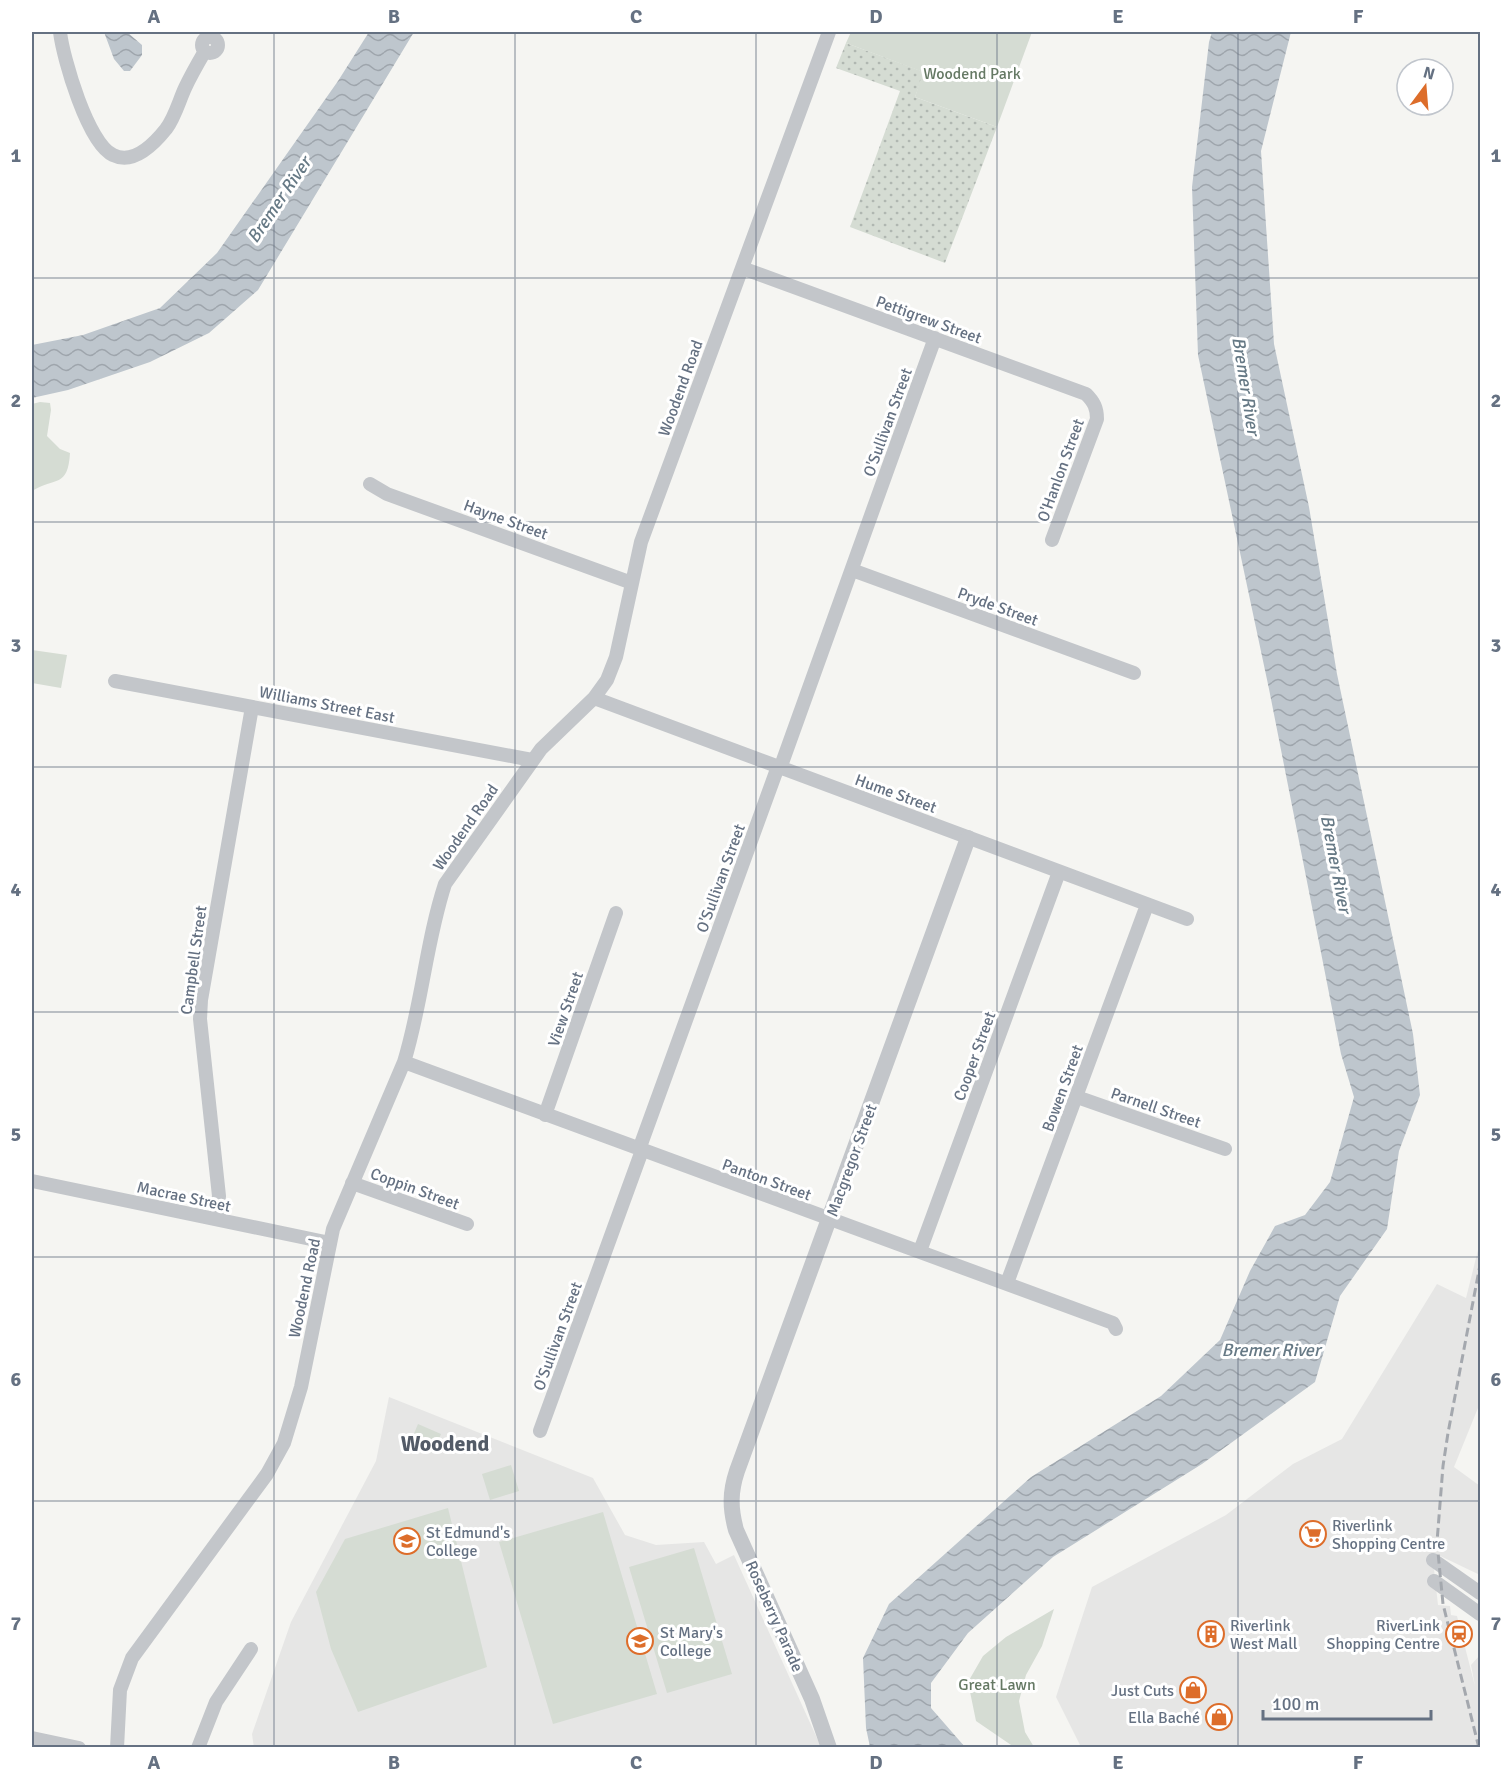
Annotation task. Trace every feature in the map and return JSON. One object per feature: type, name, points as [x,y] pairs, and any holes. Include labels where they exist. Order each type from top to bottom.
[{"type":"street","points":[[60,32],[70,79],[88,121],[105,149],[113,156],[125,159],[142,152],[166,128],[208,38]]},
{"type":"street","name":"Woodend Road","points":[[117,1748],[120,1690],[132,1658],[267,1474],[284,1443],[301,1387],[333,1229],[404,1062],[412,1037],[437,909],[445,884],[532,760],[594,698],[607,680],[616,657],[641,542],[829,32]]},
{"type":"street","name":"Pettigrew Street","points":[[742,268],[1086,394],[1093,401],[1097,411]]},
{"type":"street","name":"O'Sullivan Street","points":[[540,1431],[641,1150],[641,1144],[778,767],[782,763],[935,338]]},
{"type":"street","name":"O'Hanlon Street","points":[[1052,540],[1094,428],[1097,411]]},
{"type":"street","name":"Hayne Street","points":[[370,484],[387,494],[632,583]]},
{"type":"street","name":"Pryde Street","points":[[852,570],[1134,673]]},
{"type":"street","name":"Williams Street East","points":[[115,681],[532,760]]},
{"type":"street","name":"Hume Street","points":[[594,698],[1187,919]]},
{"type":"street","name":"Campbell Street","points":[[216,1219],[219,1196],[200,1019],[201,1000],[252,707]]},
{"type":"street","name":"Macgregor Street","points":[[733,1483],[968,838]]},
{"type":"street","name":"Cooper Street","points":[[920,1251],[1059,872]]},
{"type":"street","name":"Bowen Street","points":[[1007,1283],[1147,905]]},
{"type":"street","name":"View Street","points":[[545,1115],[616,913]]},
{"type":"street","name":"Panton Street","points":[[404,1062],[1007,1283],[1113,1323],[1116,1329]]},
{"type":"street","name":"Parnell Street","points":[[1077,1097],[1224,1149]]},
{"type":"street","name":"Macrae Street","points":[[32,1181],[330,1243]]},
{"type":"street","name":"Coppin Street","points":[[352,1183],[467,1224]]},
{"type":"street","name":"Roseberry Parade","points":[[733,1483],[731,1505],[736,1530],[807,1689],[829,1748]]},
{"type":"street","points":[[1433,1560],[1480,1593]]},
{"type":"street","points":[[1434,1581],[1480,1614]]},
{"type":"street","points":[[198,1748],[216,1702],[251,1649]]},
{"type":"street","points":[[32,1738],[79,1748]]},
{"type":"shaded area","name":"Riverlink Shopping Centre","points":[[1480,1242],[1480,1403],[1454,1467],[1480,1486],[1480,1575],[1434,1553],[1433,1560],[1438,1605],[1450,1606],[1451,1615],[1457,1616],[1475,1686],[1471,1665],[1480,1655],[1480,1747],[1081,1747],[1056,1697],[1092,1587],[1226,1515],[1293,1464],[1342,1439],[1437,1284],[1466,1298]]},
{"type":"shaded area","points":[[389,1397],[593,1478],[625,1535],[656,1545],[704,1542],[716,1564],[734,1555],[821,1747],[254,1748],[252,1734],[291,1622],[376,1461]]},
{"type":"green space","name":"Woodend Park","points":[[851,32],[1032,32],[997,127],[915,97],[923,72],[846,43]]},
{"type":"green space","points":[[846,43],[924,72],[915,97],[997,127],[945,263],[850,227],[900,91],[836,68]]},
{"type":"green space","points":[[50,403],[47,436],[60,449],[70,453],[69,464],[63,477],[32,491],[32,404]]},
{"type":"green space","points":[[32,650],[67,655],[61,688],[32,683]]},
{"type":"green space","points":[[418,1424],[441,1434],[433,1453],[410,1443]]},
{"type":"green space","points":[[511,1465],[519,1491],[490,1500],[482,1474]]},
{"type":"green space","points":[[448,1508],[487,1667],[358,1712],[331,1649],[316,1592],[345,1539]]},
{"type":"green space","points":[[603,1512],[657,1694],[553,1724],[499,1542]]},
{"type":"green space","points":[[694,1548],[732,1674],[667,1693],[629,1567]]},
{"type":"green space","name":"Great Lawn","points":[[1054,1609],[1042,1646],[1026,1675],[1019,1701],[1025,1732],[1034,1747],[1014,1747],[976,1721],[968,1682],[983,1656],[1006,1637]]},
{"type":"water","points":[[104,32],[127,32],[142,45],[142,55],[130,71],[124,71],[114,59]]},
{"type":"water","name":"Bremer River","points":[[369,32],[414,32],[258,290],[209,333],[150,362],[68,390],[32,398],[32,345],[83,335],[160,308],[217,253],[338,81]]},
{"type":"water","name":"Bremer River","points":[[1212,32],[1291,32],[1261,151],[1274,344],[1309,507],[1337,674],[1413,1034],[1420,1095],[1399,1151],[1387,1229],[1340,1296],[1315,1382],[1202,1464],[1053,1557],[968,1633],[931,1683],[931,1708],[965,1747],[870,1747],[866,1728],[863,1658],[889,1604],[1031,1477],[1161,1396],[1220,1340],[1250,1271],[1275,1226],[1305,1215],[1330,1182],[1354,1097],[1341,1054],[1269,689],[1198,355],[1192,187]]},
{"type":"railway","points":[[1479,1748],[1443,1604],[1437,1542],[1448,1433],[1480,1265]]},
{"type":"place","name":"Riverlink Shopping Centre","points":[[1313,1534]]},
{"type":"place","name":"St Edmund's College","points":[[407,1541]]},
{"type":"place","name":"Riverlink West Mall","points":[[1211,1634]]},
{"type":"place","name":"RiverLink Shopping Centre","points":[[1459,1634]]},
{"type":"place","name":"St Mary's College","points":[[640,1641]]},
{"type":"place","name":"Just Cuts","points":[[1193,1690]]},
{"type":"place","name":"Ella Baché","points":[[1219,1717]]},
{"type":"district","name":"Woodend","points":[[445,1443]]}]
